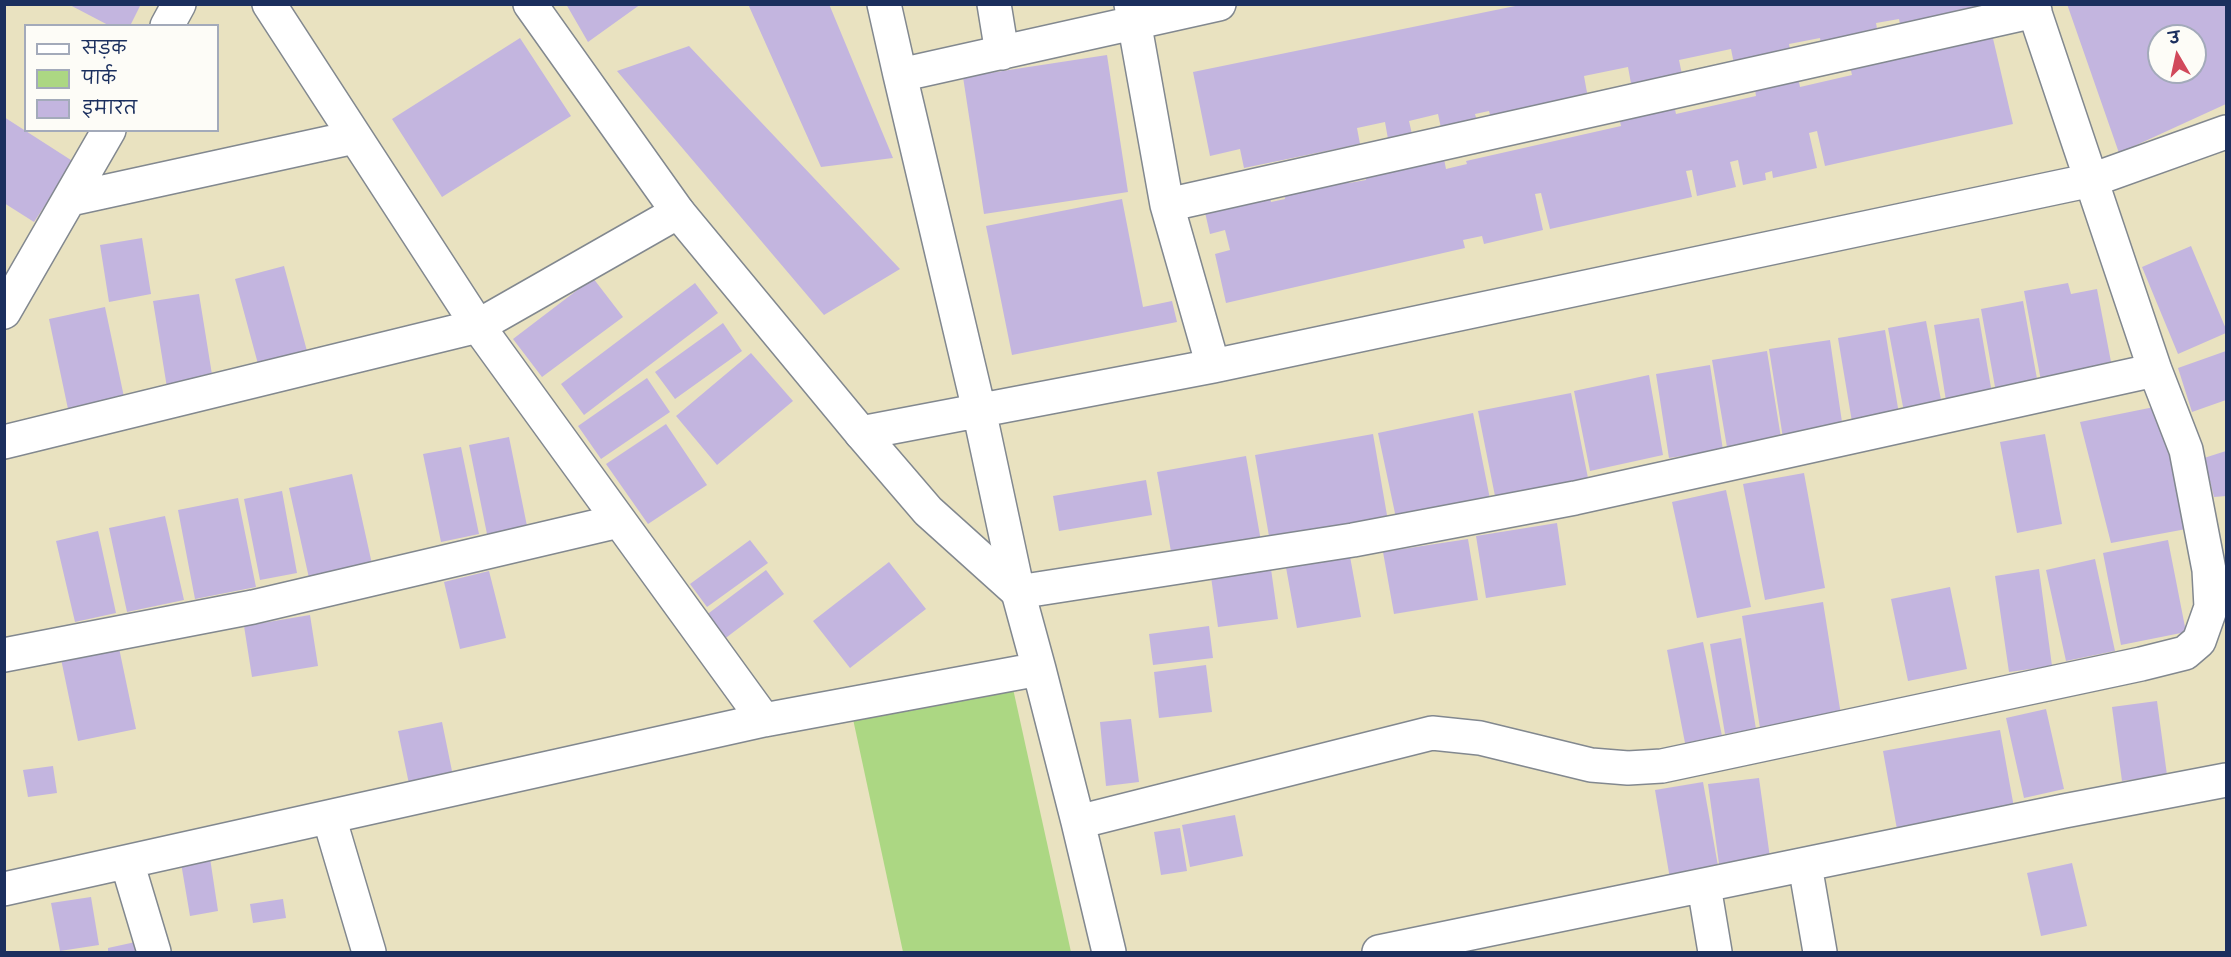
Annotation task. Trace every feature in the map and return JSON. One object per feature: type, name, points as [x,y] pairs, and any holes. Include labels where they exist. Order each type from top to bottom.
[{"type":"street","points":[[168,24],[179,4]]},
{"type":"street","points":[[270,4],[478,326],[764,720]]},
{"type":"street","points":[[530,4],[678,212],[861,433],[928,511],[1017,592]]},
{"type":"street","points":[[884,4],[979,410],[1017,592],[1039,669],[1109,952]]},
{"type":"street","points":[[994,4],[1002,52]]},
{"type":"street","points":[[900,75],[1002,52],[1133,14],[1219,4]]},
{"type":"street","points":[[1078,822],[1432,734],[1480,738],[1592,765],[1628,768],[1662,766],[2185,653],[2199,641],[2211,607],[2209,570],[2186,450],[2156,370],[2034,8],[1167,205]]},
{"type":"street","points":[[1133,14],[1167,205],[1213,366]]},
{"type":"street","points":[[4,312],[108,132]]},
{"type":"street","points":[[861,433],[1213,366],[2092,180],[2226,132]]},
{"type":"street","points":[[71,199],[355,137]]},
{"type":"street","points":[[4,442],[478,326],[678,212]]},
{"type":"street","points":[[1017,592],[1353,540],[1575,498],[2156,370]]},
{"type":"street","points":[[4,655],[253,607],[619,521]]},
{"type":"street","points":[[4,889],[764,720],[1039,669]]},
{"type":"street","points":[[1379,952],[2226,780]]},
{"type":"street","points":[[329,817],[369,952]]},
{"type":"street","points":[[127,862],[154,952]]},
{"type":"street","points":[[1805,865],[1820,952]]},
{"type":"street","points":[[1704,886],[1715,952]]},
{"type":"green space","points":[[1012,684],[1071,952],[903,952],[853,719]]},
{"type":"building","points":[[68,4],[141,4],[131,24],[106,24]]},
{"type":"building","points":[[566,4],[641,4],[588,42]]},
{"type":"building","points":[[748,4],[829,4],[893,158],[821,167]]},
{"type":"building","points":[[1525,4],[1979,4],[1981,19],[1902,35],[1899,19],[1876,23],[1879,39],[1822,51],[1820,38],[1789,44],[1791,57],[1735,69],[1731,49],[1679,60],[1683,79],[1632,89],[1628,67],[1584,76],[1588,98],[1491,118],[1489,111],[1475,114],[1477,121],[1441,128],[1438,114],[1409,121],[1412,134],[1388,139],[1385,122],[1357,128],[1360,144],[1244,168],[1240,149],[1210,156],[1193,72]]},
{"type":"building","points":[[2067,4],[2226,4],[2226,104],[2119,153]]},
{"type":"building","points":[[1991,30],[2013,124],[1825,166],[1817,131],[1809,133],[1817,168],[1773,178],[1772,171],[1765,173],[1766,180],[1743,185],[1738,160],[1730,162],[1736,187],[1697,196],[1692,170],[1686,171],[1692,197],[1550,229],[1541,193],[1535,194],[1543,230],[1484,244],[1482,236],[1463,240],[1465,248],[1226,303],[1215,254],[1230,250],[1225,230],[1210,234],[1204,208],[1269,193],[1271,202],[1285,199],[1284,194],[1348,179],[1349,183],[1366,180],[1365,177],[1444,159],[1446,169],[1467,164],[1466,161],[1621,126],[1618,113],[1673,100],[1676,114],[1756,96],[1754,83],[1797,73],[1800,87],[1852,75],[1849,62]]},
{"type":"building","points":[[520,38],[571,116],[442,197],[392,119]]},
{"type":"building","points":[[689,46],[900,269],[824,315],[617,71]]},
{"type":"building","points":[[1107,55],[1128,192],[984,214],[963,77]]},
{"type":"building","points":[[4,117],[24,132],[74,162],[34,222],[4,203]]},
{"type":"building","points":[[1122,199],[1143,307],[1172,301],[1177,322],[1012,355],[986,226]]},
{"type":"building","points":[[142,238],[151,294],[109,302],[100,245]]},
{"type":"building","points":[[2191,246],[2226,333],[2178,354],[2142,267]]},
{"type":"building","points":[[284,266],[307,351],[258,364],[235,279]]},
{"type":"building","points":[[593,278],[623,317],[542,377],[513,339]]},
{"type":"building","points":[[695,283],[718,313],[584,415],[561,384]]},
{"type":"building","points":[[2068,283],[2071,294],[2097,289],[2112,367],[2041,381],[2024,291]]},
{"type":"building","points":[[199,294],[214,387],[168,394],[153,301]]},
{"type":"building","points":[[2023,301],[2039,390],[1997,398],[1981,309]]},
{"type":"building","points":[[105,307],[124,397],[68,409],[49,319]]},
{"type":"building","points":[[1979,318],[1993,399],[1947,407],[1934,325]]},
{"type":"building","points":[[1926,321],[1942,405],[1904,412],[1888,328]]},
{"type":"building","points":[[723,323],[742,351],[675,399],[655,372]]},
{"type":"building","points":[[1885,330],[1899,414],[1852,422],[1838,338]]},
{"type":"building","points":[[1830,340],[1843,429],[1783,438],[1769,349]]},
{"type":"building","points":[[1767,351],[1782,444],[1728,453],[1712,360]]},
{"type":"building","points":[[2226,351],[2226,400],[2192,412],[2178,368]]},
{"type":"building","points":[[751,353],[793,401],[717,465],[676,416]]},
{"type":"building","points":[[1710,365],[1723,450],[1669,458],[1656,374]]},
{"type":"building","points":[[1649,375],[1663,455],[1590,471],[1574,391]]},
{"type":"building","points":[[647,378],[670,412],[601,459],[578,426]]},
{"type":"building","points":[[1571,393],[1588,478],[1495,496],[1478,411]]},
{"type":"building","points":[[2164,405],[2197,527],[2111,543],[2080,422]]},
{"type":"building","points":[[1473,413],[1490,499],[1396,518],[1378,433]]},
{"type":"building","points":[[666,424],[707,485],[648,524],[606,464]]},
{"type":"building","points":[[1373,434],[1388,521],[1270,542],[1255,455]]},
{"type":"building","points":[[2045,434],[2062,524],[2017,533],[2000,442]]},
{"type":"building","points":[[509,437],[527,526],[487,534],[469,445]]},
{"type":"building","points":[[461,447],[479,534],[441,542],[423,454]]},
{"type":"building","points":[[2226,451],[2226,496],[2214,497],[2204,458]]},
{"type":"building","points":[[1246,456],[1262,547],[1173,563],[1157,472]]},
{"type":"building","points":[[1804,473],[1825,588],[1765,600],[1743,484]]},
{"type":"building","points":[[352,474],[372,564],[309,578],[289,488]]},
{"type":"building","points":[[1146,480],[1152,515],[1059,531],[1053,496]]},
{"type":"building","points":[[1726,490],[1751,607],[1697,618],[1672,502]]},
{"type":"building","points":[[282,491],[297,573],[260,580],[244,499]]},
{"type":"building","points":[[238,498],[256,587],[195,599],[178,510]]},
{"type":"building","points":[[165,516],[184,600],[127,612],[109,528]]},
{"type":"building","points":[[1557,523],[1566,585],[1486,598],[1476,536]]},
{"type":"building","points":[[98,531],[116,613],[75,622],[56,541]]},
{"type":"building","points":[[1468,539],[1478,600],[1394,614],[1383,552]]},
{"type":"building","points":[[750,540],[768,563],[707,607],[690,584]]},
{"type":"building","points":[[2168,540],[2186,632],[2121,645],[2103,553]]},
{"type":"building","points":[[1349,551],[1361,617],[1297,628],[1285,562]]},
{"type":"building","points":[[2095,559],[2115,651],[2066,661],[2046,570]]},
{"type":"building","points":[[889,562],[926,609],[850,668],[813,621]]},
{"type":"building","points":[[1271,569],[1278,619],[1218,627],[1211,577]]},
{"type":"building","points":[[2039,569],[2052,666],[2009,672],[1995,576]]},
{"type":"building","points":[[766,570],[784,594],[719,643],[701,619]]},
{"type":"building","points":[[489,571],[506,638],[460,649],[444,582]]},
{"type":"building","points":[[1950,587],[1967,669],[1908,681],[1891,599]]},
{"type":"building","points":[[1823,602],[1841,715],[1760,728],[1742,616]]},
{"type":"building","points":[[310,615],[318,666],[252,677],[244,626]]},
{"type":"building","points":[[1209,626],[1213,658],[1153,665],[1149,634]]},
{"type":"building","points":[[1741,638],[1756,729],[1725,734],[1710,644]]},
{"type":"building","points":[[1703,642],[1722,736],[1685,743],[1667,650]]},
{"type":"building","points":[[119,648],[136,729],[78,741],[61,659]]},
{"type":"building","points":[[1206,665],[1212,712],[1159,718],[1154,672]]},
{"type":"building","points":[[2157,701],[2167,775],[2122,781],[2112,707]]},
{"type":"building","points":[[2046,709],[2064,789],[2024,798],[2006,718]]},
{"type":"building","points":[[1131,719],[1139,782],[1106,786],[1100,722]]},
{"type":"building","points":[[442,722],[453,776],[409,784],[398,731]]},
{"type":"building","points":[[2000,730],[2015,813],[1898,835],[1883,751]]},
{"type":"building","points":[[53,766],[57,793],[28,797],[23,770]]},
{"type":"building","points":[[1759,778],[1771,865],[1720,871],[1708,784]]},
{"type":"building","points":[[1703,782],[1720,877],[1671,885],[1655,790]]},
{"type":"building","points":[[1235,815],[1243,856],[1190,867],[1182,825]]},
{"type":"building","points":[[1180,828],[1187,871],[1161,875],[1154,832]]},
{"type":"building","points":[[210,858],[218,911],[190,916],[181,863]]},
{"type":"building","points":[[2072,863],[2087,926],[2041,936],[2027,873]]},
{"type":"building","points":[[91,897],[99,945],[60,951],[51,903]]},
{"type":"building","points":[[283,899],[286,918],[253,923],[250,904]]},
{"type":"building","points":[[140,941],[142,952],[108,952],[108,948]]}]
